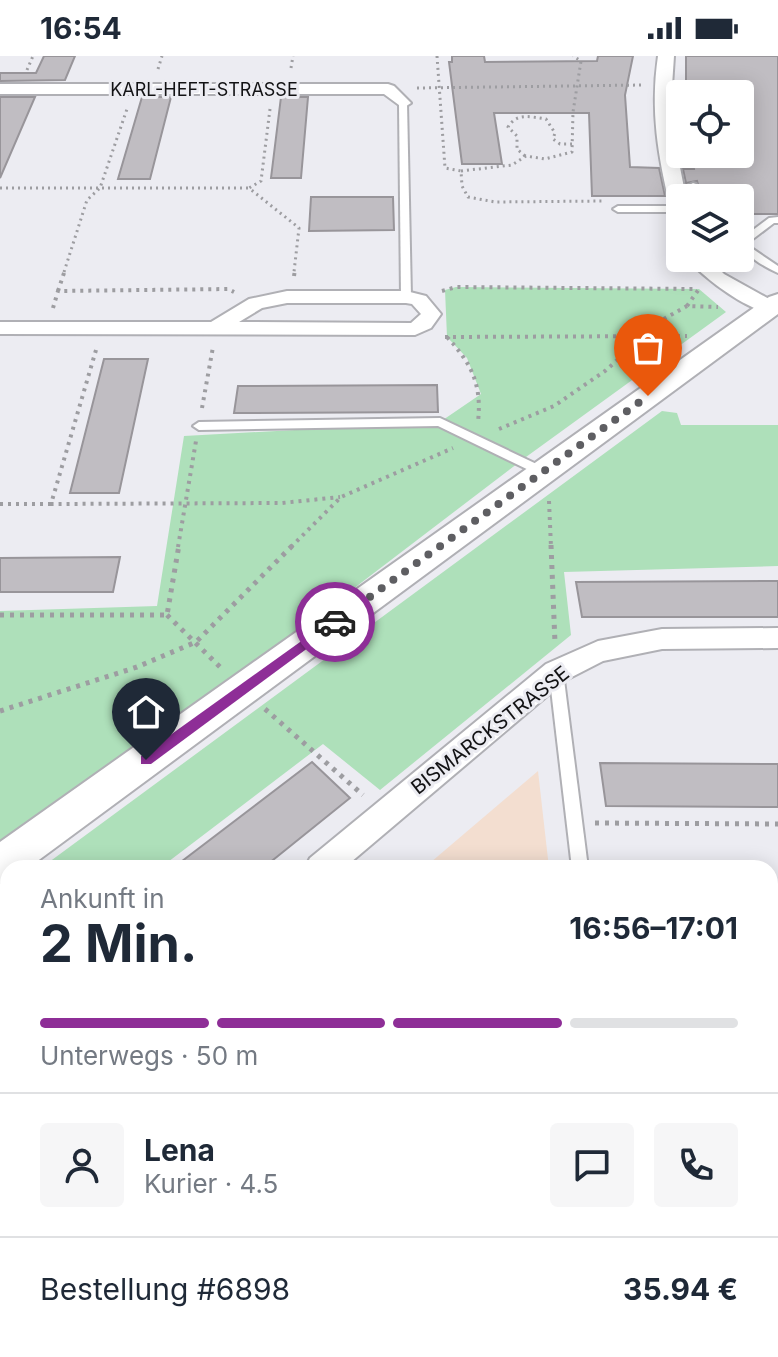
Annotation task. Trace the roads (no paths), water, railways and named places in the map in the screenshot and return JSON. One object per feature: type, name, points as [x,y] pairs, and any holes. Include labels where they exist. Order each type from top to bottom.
[{"type":"street","points":[[666,56],[661,85],[662,144],[673,184]]},
{"type":"street","name":"KARL-HEFT-STRASSE","points":[[0,89],[388,89],[403,103]]},
{"type":"street","points":[[711,272],[717,278],[775,305]]},
{"type":"street","points":[[0,328],[415,329],[424,324],[431,314],[413,298],[292,297],[256,303],[216,328]]},
{"type":"street","points":[[7,860],[541,471],[775,305]]},
{"type":"street","name":"BISMARCKSTRASSE","points":[[330,860],[556,672],[598,652],[662,639],[778,638]]},
{"type":"lane","points":[[403,103],[413,298]]},
{"type":"lane","points":[[618,209],[666,206]]},
{"type":"lane","points":[[778,220],[772,220],[744,241],[746,248],[778,270]]},
{"type":"lane","points":[[199,426],[440,422],[541,471]]},
{"type":"lane","points":[[556,672],[579,860]]}]
